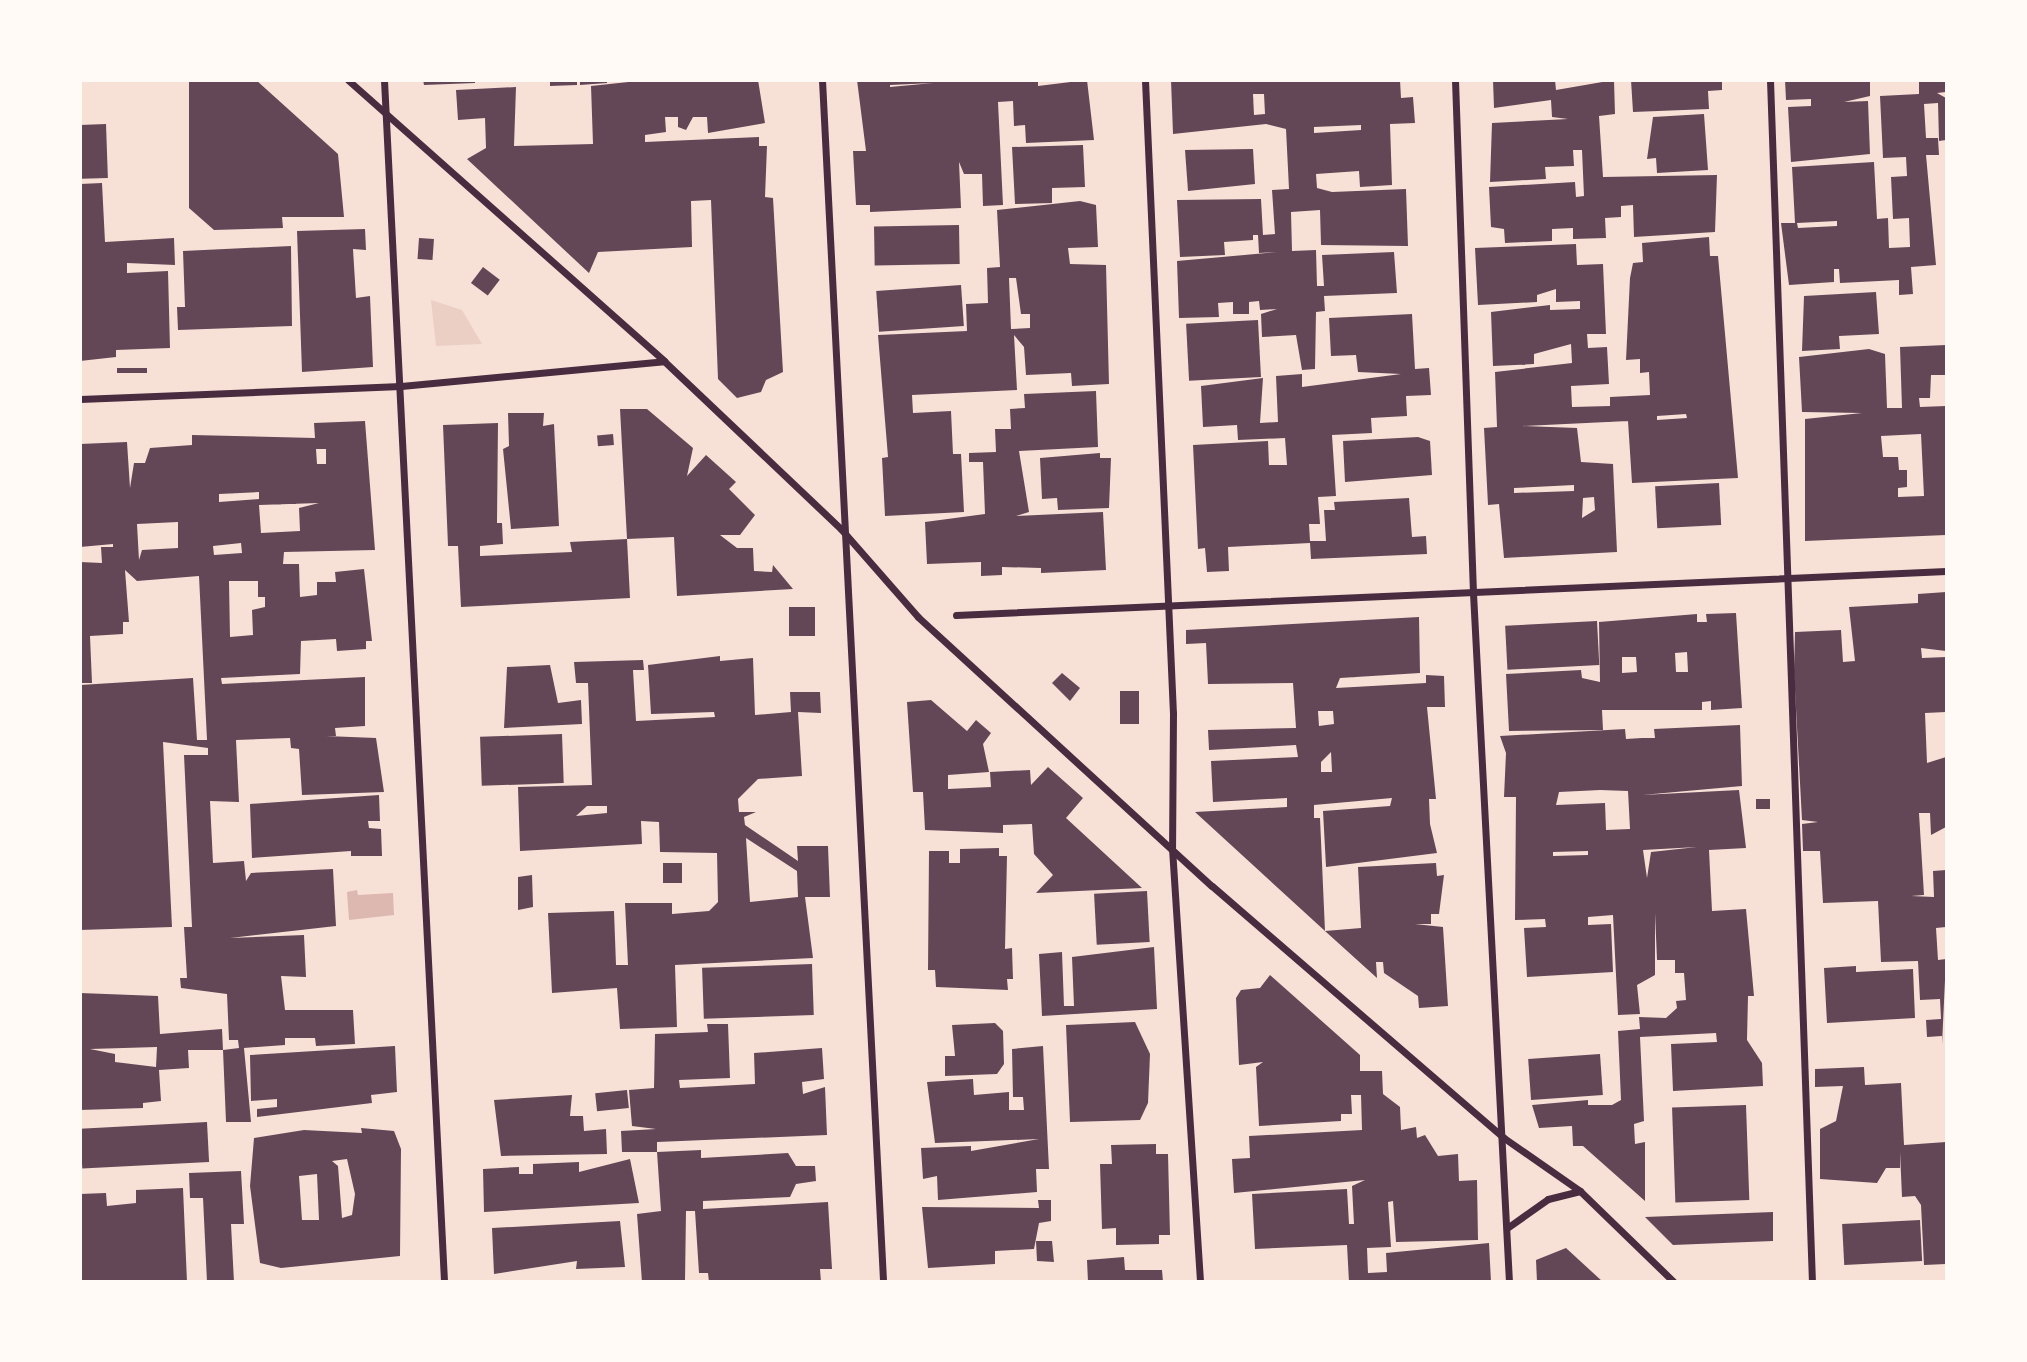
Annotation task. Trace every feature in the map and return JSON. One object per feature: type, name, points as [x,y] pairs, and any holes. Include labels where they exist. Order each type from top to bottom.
[{"type":"street","points":[[348,80],[664,361],[841,529],[918,617],[1172,848],[1504,1138],[1580,1191],[1674,1282]]},
{"type":"street","points":[[384,80],[444,1282]]},
{"type":"street","points":[[822,80],[841,529],[883,1282]]},
{"type":"street","points":[[1145,80],[1167,605],[1172,848],[1200,1282]]},
{"type":"street","points":[[1455,80],[1473,593],[1504,1138],[1508,1282]]},
{"type":"street","points":[[1770,80],[1790,579],[1812,1282]]},
{"type":"street","points":[[80,399],[401,386],[664,361]]},
{"type":"street","points":[[956,615],[1947,572]]},
{"type":"street","points":[[1507,1228],[1548,1199],[1580,1191]]},
{"type":"shaded area","points":[[431,300],[462,310],[482,344],[436,346]]},
{"type":"shaded area","points":[[357,890],[358,895],[393,893],[394,915],[349,920],[347,892]]},
{"type":"building","points":[[189,80],[256,80],[338,154],[344,217],[282,217],[283,228],[214,230],[189,208]]},
{"type":"building","points":[[423,80],[475,80],[475,83],[424,85]]},
{"type":"building","points":[[550,80],[577,80],[577,85],[550,86]]},
{"type":"building","points":[[580,80],[607,80],[607,83],[580,85]]},
{"type":"building","points":[[647,80],[758,80],[765,123],[708,133],[707,117],[693,117],[686,130],[678,127],[678,117],[665,117],[666,132],[645,135],[645,142],[759,137],[759,146],[767,146],[765,197],[773,198],[783,372],[766,380],[761,392],[737,398],[718,379],[711,200],[691,201],[692,247],[598,252],[589,273],[467,159],[486,148],[485,118],[458,120],[456,90],[516,87],[514,146],[593,144],[591,86]]},
{"type":"building","points":[[857,80],[1038,80],[1038,86],[1087,80],[1094,140],[1026,143],[1025,125],[1014,126],[1013,101],[998,102],[1003,205],[983,206],[982,174],[964,174],[959,162],[961,208],[870,212],[870,205],[856,205],[853,151],[866,151]],"holes":[[[933,83],[890,87],[890,85]]]},
{"type":"building","points":[[1171,80],[1400,80],[1401,98],[1413,97],[1415,123],[1390,124],[1392,185],[1360,187],[1359,171],[1316,174],[1317,188],[1332,192],[1406,189],[1408,246],[1321,245],[1320,210],[1291,212],[1292,251],[1316,250],[1317,286],[1324,286],[1322,255],[1394,252],[1397,293],[1324,296],[1325,311],[1316,312],[1315,369],[1302,370],[1296,335],[1262,337],[1261,314],[1277,309],[1260,310],[1259,301],[1249,302],[1249,314],[1233,314],[1233,302],[1218,303],[1219,317],[1179,318],[1177,261],[1278,252],[1259,253],[1258,235],[1253,235],[1253,240],[1224,242],[1225,255],[1180,257],[1177,200],[1261,199],[1263,235],[1275,234],[1272,190],[1289,189],[1286,129],[1266,124],[1173,134]],"holes":[[[1253,94],[1264,94],[1265,114],[1254,115]],[[1361,125],[1361,130],[1314,133],[1314,127]]]},
{"type":"building","points":[[1493,80],[1555,80],[1556,90],[1614,80],[1615,114],[1599,116],[1603,177],[1717,175],[1715,232],[1634,237],[1633,205],[1621,206],[1621,217],[1605,218],[1606,238],[1573,239],[1573,228],[1552,229],[1552,241],[1505,243],[1504,229],[1491,227],[1489,187],[1575,182],[1576,197],[1584,196],[1582,150],[1573,150],[1574,166],[1545,167],[1546,179],[1490,182],[1492,123],[1568,119],[1552,117],[1551,100],[1494,108]]},
{"type":"building","points":[[1631,80],[1722,80],[1722,90],[1708,91],[1709,109],[1633,112]]},
{"type":"building","points":[[1785,80],[1870,80],[1870,96],[1844,102],[1868,101],[1870,154],[1791,162],[1788,107],[1811,106],[1811,99],[1786,100]]},
{"type":"building","points":[[1919,80],[1946,80],[1946,92],[1937,93],[1946,98],[1946,140],[1939,141],[1938,103],[1924,104],[1926,138],[1938,138],[1939,155],[1926,155],[1936,265],[1911,267],[1913,294],[1899,295],[1899,280],[1840,283],[1839,269],[1834,269],[1834,282],[1789,285],[1781,223],[1795,223],[1792,167],[1874,162],[1877,219],[1888,218],[1889,248],[1910,247],[1909,218],[1893,219],[1891,177],[1907,176],[1906,157],[1883,158],[1880,96],[1919,94]],"holes":[[[1837,221],[1837,226],[1798,228],[1797,223]]]},
{"type":"building","points":[[1704,114],[1708,170],[1657,173],[1656,158],[1647,159],[1653,117]]},
{"type":"building","points":[[106,124],[108,178],[82,179],[80,125]]},
{"type":"building","points":[[1083,145],[1085,187],[1052,188],[1052,203],[1015,204],[1012,147]]},
{"type":"building","points":[[1253,149],[1255,184],[1188,191],[1185,150]]},
{"type":"building","points":[[102,183],[105,242],[174,238],[175,265],[127,263],[127,273],[168,271],[170,348],[116,350],[116,357],[80,361],[80,184]]},
{"type":"building","points":[[1080,201],[1096,205],[1098,247],[1068,248],[1070,264],[1106,265],[1109,384],[1072,386],[1071,373],[1026,375],[1024,347],[1014,335],[1017,390],[912,395],[913,413],[951,411],[953,454],[961,454],[964,512],[885,516],[882,458],[888,457],[878,335],[967,331],[966,304],[988,303],[987,268],[1000,267],[997,210]],"holes":[[[1009,278],[1016,278],[1021,314],[1030,314],[1030,328],[1011,329]]]},
{"type":"building","points":[[959,225],[960,264],[875,265],[874,226]]},
{"type":"building","points":[[365,229],[366,250],[353,249],[356,298],[370,296],[373,367],[302,372],[297,231]]},
{"type":"building","points":[[1709,237],[1710,256],[1718,256],[1738,478],[1632,483],[1628,421],[1522,426],[1577,428],[1581,462],[1613,464],[1617,552],[1504,558],[1499,504],[1488,505],[1484,428],[1497,427],[1495,372],[1572,363],[1571,344],[1534,354],[1534,364],[1493,366],[1491,312],[1550,305],[1550,310],[1580,309],[1580,301],[1556,302],[1556,289],[1537,295],[1537,302],[1478,305],[1475,248],[1576,244],[1577,265],[1603,264],[1606,334],[1587,334],[1588,348],[1607,347],[1609,384],[1571,386],[1572,407],[1610,406],[1610,397],[1650,395],[1649,372],[1640,373],[1640,359],[1626,360],[1630,278],[1633,263],[1643,262],[1642,243]],"holes":[[[1686,414],[1687,418],[1657,420],[1657,416]],[[1574,485],[1574,491],[1514,493],[1514,488]],[[1594,497],[1595,510],[1582,518],[1583,498]]]},
{"type":"building","points":[[419,238],[434,239],[432,260],[418,259]]},
{"type":"building","points":[[291,246],[292,326],[178,330],[177,307],[185,307],[183,251]]},
{"type":"building","points":[[483,267],[500,280],[488,296],[471,283]]},
{"type":"building","points":[[961,285],[964,326],[879,332],[876,291]]},
{"type":"building","points":[[1876,292],[1879,334],[1839,336],[1840,349],[1802,351],[1804,296]]},
{"type":"building","points":[[1412,314],[1415,369],[1429,368],[1431,395],[1406,396],[1407,416],[1371,418],[1372,433],[1332,435],[1336,496],[1318,497],[1320,524],[1309,524],[1310,541],[1326,541],[1324,510],[1335,510],[1334,502],[1409,498],[1412,537],[1426,536],[1427,554],[1311,559],[1310,543],[1228,547],[1229,571],[1207,572],[1205,548],[1198,549],[1193,445],[1268,441],[1269,465],[1287,465],[1285,438],[1238,440],[1237,425],[1203,427],[1201,386],[1263,378],[1260,423],[1278,422],[1276,376],[1302,374],[1302,387],[1401,374],[1358,372],[1356,355],[1331,356],[1329,318]]},
{"type":"building","points":[[1258,320],[1261,377],[1189,381],[1186,324]]},
{"type":"building","points":[[1946,345],[1946,375],[1931,375],[1930,398],[1919,398],[1920,407],[1946,406],[1946,535],[1805,541],[1805,419],[1862,413],[1802,412],[1799,357],[1869,349],[1885,354],[1887,408],[1902,408],[1900,347]],"holes":[[[1921,434],[1924,496],[1898,497],[1898,488],[1907,487],[1907,470],[1899,470],[1898,457],[1883,457],[1881,436]]]},
{"type":"building","points":[[117,368],[147,368],[147,373],[117,373]]},
{"type":"building","points":[[1096,391],[1098,447],[1019,451],[1029,512],[1016,516],[1103,512],[1106,570],[1041,573],[1041,568],[1002,567],[1002,575],[981,576],[981,562],[927,564],[925,522],[985,514],[983,462],[969,462],[969,453],[996,452],[995,429],[1011,429],[1010,409],[1025,408],[1024,394]]},
{"type":"building","points":[[620,409],[647,409],[693,448],[687,476],[706,455],[736,482],[729,489],[755,515],[740,535],[720,535],[737,548],[753,548],[754,571],[772,572],[773,565],[793,589],[677,596],[674,537],[627,539]]},
{"type":"building","points":[[508,413],[544,413],[543,426],[554,424],[559,526],[511,529],[503,449],[509,446]]},
{"type":"building","points":[[365,421],[375,550],[284,552],[283,564],[299,564],[300,597],[317,595],[317,582],[336,582],[335,572],[364,569],[372,641],[366,641],[366,649],[337,651],[336,639],[301,641],[300,674],[221,678],[222,684],[365,677],[365,726],[335,728],[336,736],[326,736],[376,738],[384,792],[302,795],[299,749],[291,748],[290,738],[236,740],[239,802],[210,801],[213,863],[244,861],[246,881],[251,873],[333,869],[336,926],[230,938],[304,935],[306,977],[281,976],[285,1010],[353,1010],[355,1044],[316,1046],[315,1038],[285,1038],[285,1045],[244,1048],[251,1122],[226,1122],[223,1050],[239,1048],[238,1040],[229,1040],[227,994],[181,988],[180,978],[187,978],[184,927],[192,927],[184,755],[208,755],[208,748],[163,742],[172,927],[80,930],[80,685],[193,678],[197,740],[207,740],[199,576],[137,581],[125,570],[129,622],[123,622],[123,634],[90,636],[92,683],[80,683],[80,562],[102,563],[101,547],[113,547],[113,544],[80,547],[80,444],[127,442],[130,488],[134,463],[145,463],[150,448],[192,445],[192,435],[315,438],[314,423]],"holes":[[[316,449],[326,449],[326,464],[317,464]],[[259,492],[259,499],[219,502],[219,494]],[[319,503],[299,508],[300,531],[261,533],[259,505]],[[178,522],[178,548],[142,550],[139,560],[137,524]],[[241,543],[242,553],[214,555],[213,546]],[[229,581],[258,581],[258,597],[265,597],[265,607],[252,610],[253,635],[230,637]]]},
{"type":"building","points":[[498,423],[497,523],[502,523],[503,544],[480,546],[480,556],[572,552],[570,542],[627,539],[630,598],[461,607],[458,546],[448,546],[443,425]]},
{"type":"building","points":[[613,434],[614,445],[598,446],[597,435]]},
{"type":"building","points":[[1418,437],[1430,441],[1432,475],[1345,482],[1343,441]]},
{"type":"building","points":[[1100,453],[1100,458],[1111,458],[1109,508],[1058,510],[1057,498],[1042,499],[1040,458]]},
{"type":"building","points":[[1719,483],[1721,525],[1657,528],[1655,486]]},
{"type":"building","points":[[1946,592],[1946,651],[1921,648],[1922,658],[1946,657],[1946,712],[1925,713],[1927,763],[1946,757],[1946,827],[1931,835],[1930,813],[1919,813],[1924,895],[1911,896],[1934,897],[1933,871],[1946,870],[1946,927],[1936,928],[1938,960],[1946,959],[1942,1045],[1942,1036],[1927,1037],[1926,1020],[1941,1019],[1940,999],[1920,1000],[1918,961],[1881,962],[1878,901],[1823,903],[1820,851],[1803,851],[1802,824],[1818,822],[1802,820],[1794,671],[1795,632],[1841,630],[1843,662],[1855,661],[1849,607],[1918,603],[1918,594]]},
{"type":"building","points":[[789,607],[815,607],[815,636],[789,636]]},
{"type":"building","points":[[1736,613],[1742,708],[1711,710],[1711,701],[1702,702],[1702,710],[1602,710],[1603,730],[1509,731],[1506,674],[1581,670],[1582,678],[1600,682],[1599,622],[1697,614],[1697,622],[1707,622],[1706,614]],"holes":[[[1687,652],[1688,672],[1676,672],[1675,653]],[[1622,657],[1636,657],[1637,672],[1622,673]]]},
{"type":"building","points":[[1419,617],[1420,673],[1340,678],[1336,688],[1426,683],[1426,675],[1444,676],[1445,707],[1427,707],[1436,799],[1429,799],[1430,824],[1437,853],[1326,867],[1323,811],[1390,806],[1392,798],[1314,805],[1314,818],[1320,818],[1325,931],[1195,812],[1287,807],[1287,798],[1213,802],[1211,761],[1298,757],[1296,745],[1209,750],[1208,730],[1296,728],[1293,683],[1208,684],[1206,643],[1186,644],[1186,630]],"holes":[[[1318,711],[1333,711],[1334,724],[1319,726]],[[1331,752],[1332,772],[1321,772],[1321,762]]]},
{"type":"building","points":[[1597,621],[1599,665],[1507,670],[1505,626]]},
{"type":"building","points":[[720,656],[720,661],[753,658],[755,715],[791,712],[790,692],[820,692],[821,713],[798,712],[802,776],[758,779],[738,799],[739,812],[756,812],[744,817],[745,825],[798,861],[797,846],[828,846],[830,897],[805,897],[813,958],[675,965],[677,1027],[620,1029],[617,988],[552,993],[548,913],[614,911],[616,965],[628,965],[625,903],[672,903],[672,914],[709,911],[718,902],[717,853],[660,852],[659,822],[641,821],[642,844],[520,851],[518,787],[592,785],[588,683],[576,683],[574,662],[643,660],[644,670],[633,670],[636,721],[715,717],[714,712],[651,714],[648,665]],"holes":[[[587,806],[607,806],[607,813],[576,816]],[[746,838],[797,871],[798,897],[750,902]]]},
{"type":"building","points":[[550,665],[558,703],[581,700],[582,724],[504,728],[507,667]]},
{"type":"building","points":[[1062,673],[1080,688],[1070,701],[1052,683]]},
{"type":"building","points":[[1120,691],[1139,691],[1139,724],[1120,724]]},
{"type":"building","points":[[931,700],[967,731],[976,720],[991,733],[983,744],[989,772],[948,775],[948,789],[991,787],[990,772],[1030,770],[1031,785],[1048,767],[1083,798],[1066,818],[1142,888],[1036,893],[1053,875],[1034,854],[1032,824],[1003,825],[1003,833],[925,830],[923,792],[913,792],[907,702]]},
{"type":"building","points":[[1740,725],[1742,786],[1642,795],[1739,790],[1746,848],[1709,850],[1712,911],[1746,909],[1754,996],[1748,996],[1747,1040],[1762,1063],[1763,1086],[1673,1091],[1671,1044],[1717,1042],[1716,1033],[1640,1037],[1644,1121],[1634,1124],[1635,1144],[1645,1142],[1645,1201],[1583,1146],[1573,1146],[1572,1126],[1539,1128],[1532,1105],[1588,1100],[1588,1105],[1612,1105],[1621,1100],[1618,1031],[1640,1029],[1639,1017],[1666,1018],[1677,1008],[1676,1001],[1686,1000],[1684,973],[1675,973],[1675,960],[1657,960],[1655,913],[1655,975],[1637,985],[1640,1014],[1618,1015],[1613,915],[1588,917],[1588,925],[1611,924],[1613,972],[1527,977],[1524,928],[1546,927],[1545,919],[1515,920],[1516,797],[1504,797],[1506,753],[1500,736],[1625,729],[1626,739],[1655,738],[1654,729]],"holes":[[[1628,791],[1630,829],[1606,830],[1605,803],[1556,805],[1559,792]],[[1697,847],[1651,852],[1647,878],[1643,850]],[[1588,851],[1588,855],[1553,856],[1553,852]]]},
{"type":"building","points":[[562,734],[564,783],[482,786],[480,737]]},
{"type":"building","points":[[379,795],[380,821],[368,821],[369,828],[381,829],[382,856],[351,856],[351,851],[252,858],[250,804]]},
{"type":"building","points":[[1756,799],[1770,799],[1770,809],[1756,809]]},
{"type":"building","points":[[999,848],[999,856],[1007,856],[1005,949],[1012,948],[1013,979],[1007,979],[1008,990],[936,987],[935,970],[928,970],[929,851],[949,851],[949,863],[960,863],[960,849]]},
{"type":"building","points":[[663,863],[682,863],[682,883],[663,883]]},
{"type":"building","points":[[1436,863],[1437,876],[1444,875],[1439,914],[1431,914],[1431,924],[1415,924],[1443,927],[1448,1006],[1419,1008],[1418,996],[1384,973],[1383,962],[1376,962],[1377,978],[1325,931],[1361,928],[1358,867]]},
{"type":"building","points":[[532,875],[533,907],[518,910],[518,877]]},
{"type":"building","points":[[1147,891],[1150,942],[1097,945],[1094,894]]},
{"type":"building","points":[[1154,947],[1157,1009],[1042,1016],[1039,954],[1062,952],[1064,1006],[1074,1006],[1072,957]]},
{"type":"building","points":[[812,964],[814,1015],[704,1019],[702,968]]},
{"type":"building","points":[[1856,966],[1856,972],[1913,969],[1915,1018],[1827,1023],[1824,968]]},
{"type":"building","points":[[1270,975],[1360,1055],[1360,1071],[1382,1071],[1383,1094],[1400,1107],[1401,1130],[1416,1127],[1417,1138],[1425,1135],[1438,1156],[1458,1154],[1459,1181],[1477,1180],[1478,1240],[1396,1242],[1393,1201],[1388,1202],[1391,1247],[1367,1248],[1368,1273],[1387,1272],[1386,1253],[1489,1243],[1491,1282],[1349,1282],[1347,1245],[1255,1249],[1252,1194],[1347,1189],[1349,1224],[1354,1224],[1352,1186],[1365,1180],[1234,1193],[1232,1159],[1250,1158],[1249,1136],[1362,1130],[1361,1095],[1351,1095],[1352,1114],[1341,1114],[1341,1121],[1259,1126],[1256,1067],[1263,1062],[1239,1065],[1236,998],[1241,990],[1260,988]]},
{"type":"building","points":[[80,993],[158,996],[160,1034],[222,1029],[223,1050],[188,1050],[189,1068],[159,1070],[161,1101],[143,1103],[143,1108],[80,1110]],"holes":[[[157,1047],[156,1067],[115,1062],[115,1054],[90,1049]]]},
{"type":"building","points":[[1135,1022],[1150,1054],[1148,1103],[1140,1120],[1070,1122],[1066,1025]]},
{"type":"building","points":[[995,1023],[1003,1031],[1004,1064],[997,1074],[945,1076],[945,1056],[955,1056],[952,1025]]},
{"type":"building","points":[[707,1024],[728,1024],[730,1078],[679,1080],[680,1088],[755,1084],[754,1053],[822,1048],[824,1079],[802,1082],[803,1094],[825,1087],[827,1135],[657,1142],[657,1152],[622,1152],[621,1131],[656,1129],[632,1126],[629,1090],[654,1088],[655,1034],[708,1032]]},
{"type":"building","points":[[395,1046],[397,1092],[371,1095],[372,1103],[257,1117],[257,1109],[277,1107],[277,1099],[251,1101],[250,1055]]},
{"type":"building","points":[[1043,1046],[1049,1169],[1036,1169],[1037,1192],[938,1200],[937,1176],[923,1179],[921,1148],[971,1146],[971,1151],[1039,1139],[935,1143],[927,1082],[973,1079],[974,1095],[1009,1092],[1009,1110],[1024,1110],[1023,1097],[1013,1097],[1012,1049]]},
{"type":"building","points":[[1600,1054],[1603,1095],[1531,1100],[1528,1059]]},
{"type":"building","points":[[1864,1067],[1865,1085],[1901,1083],[1904,1145],[1946,1142],[1946,1264],[1924,1265],[1921,1205],[1915,1196],[1902,1197],[1900,1152],[1900,1168],[1886,1168],[1877,1183],[1820,1179],[1820,1129],[1836,1121],[1843,1086],[1815,1087],[1815,1069]]},
{"type":"building","points":[[627,1090],[629,1108],[597,1111],[595,1093]]},
{"type":"building","points":[[572,1095],[570,1116],[583,1116],[584,1131],[606,1129],[607,1154],[501,1156],[494,1100]]},
{"type":"building","points":[[1746,1105],[1749,1200],[1675,1203],[1672,1108]]},
{"type":"building","points":[[207,1122],[209,1162],[82,1169],[80,1129]]},
{"type":"building","points":[[361,1128],[394,1131],[401,1149],[400,1256],[281,1268],[260,1263],[250,1186],[254,1138],[304,1130],[362,1133]],"holes":[[[347,1159],[355,1194],[352,1215],[342,1218],[338,1166],[332,1161]],[[317,1174],[319,1220],[302,1220],[299,1176]]]},
{"type":"building","points":[[1156,1144],[1156,1154],[1168,1154],[1170,1235],[1159,1235],[1159,1244],[1116,1245],[1116,1228],[1102,1229],[1100,1164],[1112,1164],[1111,1145]]},
{"type":"building","points":[[701,1150],[701,1158],[788,1153],[796,1166],[815,1166],[816,1181],[796,1184],[790,1197],[703,1201],[703,1209],[828,1202],[832,1269],[820,1269],[821,1282],[709,1282],[708,1273],[699,1273],[695,1211],[686,1211],[685,1282],[642,1282],[637,1214],[661,1211],[657,1152]]},
{"type":"building","points":[[630,1159],[639,1203],[484,1212],[483,1169],[519,1167],[519,1174],[533,1174],[533,1164],[579,1162],[579,1172]]},
{"type":"building","points":[[241,1171],[244,1224],[231,1224],[234,1282],[207,1282],[203,1198],[190,1198],[189,1173]]},
{"type":"building","points":[[183,1188],[187,1282],[80,1282],[80,1194],[106,1193],[107,1206],[136,1203],[136,1190]]},
{"type":"building","points":[[1038,1200],[1051,1200],[1051,1221],[1039,1223],[1034,1249],[995,1251],[995,1264],[928,1268],[922,1207],[1039,1208]]},
{"type":"building","points":[[1773,1212],[1773,1241],[1673,1245],[1645,1217]]},
{"type":"building","points":[[1920,1220],[1922,1261],[1844,1265],[1842,1224]]},
{"type":"building","points":[[620,1221],[625,1267],[576,1269],[577,1261],[494,1274],[492,1228]]},
{"type":"building","points":[[1036,1241],[1052,1241],[1054,1262],[1037,1261]]},
{"type":"building","points":[[1566,1248],[1603,1282],[1537,1282],[1536,1260]]},
{"type":"building","points":[[1124,1257],[1125,1270],[1162,1270],[1163,1282],[1088,1282],[1087,1260]]}]
